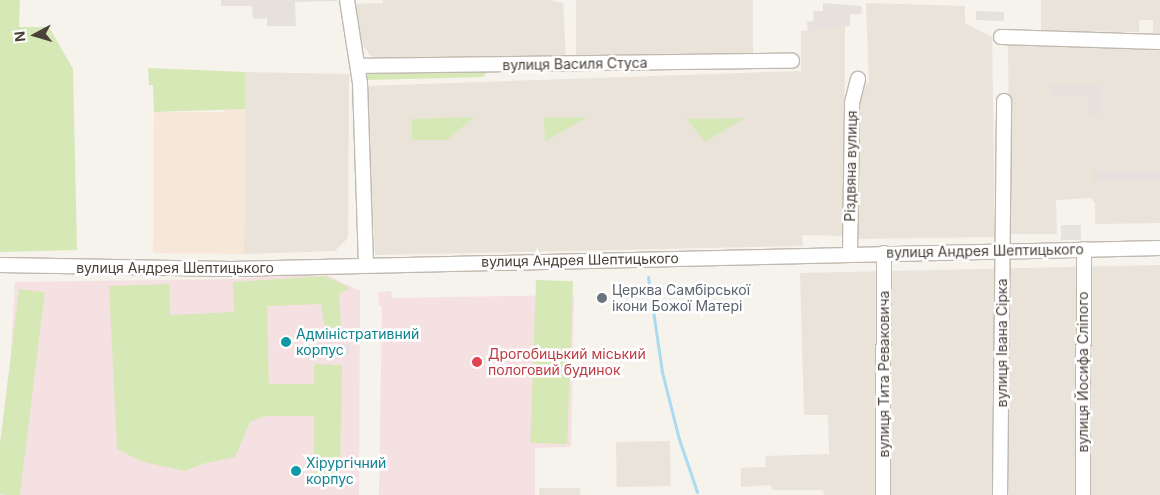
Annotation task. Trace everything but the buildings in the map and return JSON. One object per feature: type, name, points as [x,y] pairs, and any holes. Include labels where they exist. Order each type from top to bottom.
[{"type":"street","points":[[347,0],[358,66],[366,265]]},
{"type":"street","points":[[1001,37],[1160,42]]},
{"type":"street","name":"вулиця Василя Стуса","points":[[358,66],[792,61]]},
{"type":"street","name":"Різдвяна вулиця","points":[[850,253],[852,103],[858,79]]},
{"type":"street","name":"вулиця Івана Сірка","points":[[1000,495],[1004,101]]},
{"type":"street","name":"вулиця Андрея Шептицького","points":[[0,265],[212,269],[850,253],[1160,248]]},
{"type":"street","name":"вулиця Йосифа Сліпого","points":[[1083,495],[1084,249]]},
{"type":"street","name":"вулиця Тита Реваковича","points":[[884,253],[884,495]]},
{"type":"shaded area","points":[[221,0],[337,1],[295,2],[296,26],[267,26],[267,18],[253,19],[252,6],[221,6]]},
{"type":"shaded area","points":[[383,0],[549,0],[563,3],[566,57],[379,59],[371,56],[360,42],[355,4],[383,3]]},
{"type":"shaded area","points":[[576,0],[753,0],[753,57],[576,57]]},
{"type":"shaded area","points":[[1041,0],[1160,0],[1160,37],[1153,37],[1153,20],[1139,20],[1139,32],[1041,31]]},
{"type":"shaded area","points":[[823,3],[862,6],[861,14],[850,14],[850,26],[808,31],[807,22],[814,21],[813,11],[823,11]]},
{"type":"shaded area","points":[[866,3],[965,6],[965,23],[992,37],[995,237],[857,239],[856,112],[861,87],[869,82]]},
{"type":"shaded area","points":[[976,11],[1004,12],[1004,21],[976,20]]},
{"type":"shaded area","points":[[845,26],[844,236],[802,235],[803,246],[375,255],[366,86],[801,71],[801,31]]},
{"type":"shaded area","points":[[1008,46],[1160,48],[1160,223],[1095,224],[1095,203],[1091,198],[1056,200],[1057,234],[1010,234]]},
{"type":"shaded area","points":[[245,72],[349,74],[348,238],[335,251],[244,254]]},
{"type":"shaded area","points":[[1050,84],[1100,84],[1101,117],[1089,117],[1089,95],[1050,96]]},
{"type":"shaded area","points":[[225,109],[245,109],[244,254],[153,253],[154,112],[225,112]]},
{"type":"shaded area","points":[[1093,170],[1160,170],[1160,182],[1093,182]]},
{"type":"shaded area","points":[[1061,225],[1081,225],[1081,240],[1061,240]]},
{"type":"shaded area","points":[[1160,265],[1160,495],[824,495],[823,490],[772,490],[771,485],[741,487],[741,468],[766,467],[765,456],[829,454],[828,415],[804,415],[800,273]]},
{"type":"shaded area","points":[[323,273],[360,291],[359,495],[3,495],[15,282],[234,279]]},
{"type":"shaded area","name":"Дрогобицький міський пологовий будинок","points":[[391,291],[392,298],[574,295],[571,447],[535,448],[535,495],[379,495],[382,306],[379,306],[378,292]]},
{"type":"shaded area","points":[[315,344],[350,344],[350,355],[315,355]]},
{"type":"shaded area","points":[[670,441],[671,486],[617,487],[616,442]]},
{"type":"shaded area","points":[[539,488],[580,488],[580,495],[539,495]]},
{"type":"green space","points":[[0,0],[20,0],[19,27],[49,27],[73,69],[77,250],[0,252]]},
{"type":"green space","points":[[148,68],[245,72],[245,109],[154,112],[153,85],[149,85]]},
{"type":"green space","points":[[490,68],[483,77],[367,80],[367,70]]},
{"type":"green space","points":[[474,117],[447,140],[412,140],[412,119]]},
{"type":"green space","points":[[588,117],[545,141],[544,118]]},
{"type":"green space","points":[[745,118],[705,142],[687,119]]},
{"type":"green space","points":[[325,276],[350,288],[339,294],[341,326],[325,329],[321,304],[267,306],[269,384],[314,384],[314,364],[342,365],[340,479],[314,479],[314,416],[265,416],[250,422],[235,457],[202,464],[185,471],[143,462],[117,449],[109,286],[169,284],[170,315],[234,312],[233,282]]},
{"type":"green space","points":[[536,280],[573,281],[567,444],[530,443]]},
{"type":"green space","points":[[19,289],[45,292],[20,495],[0,494],[0,444]]},
{"type":"waterway","points":[[648,277],[662,372],[679,439],[697,492]]},
{"type":"place","name":"Церква Самбірської ікони Божої Матері","points":[[602,298]]},
{"type":"place","name":"Адміністративний корпус","points":[[286,342]]},
{"type":"place","name":"Дрогобицький міський пологовий будинок","points":[[477,362]]},
{"type":"place","name":"Хірургічний корпус","points":[[296,471]]}]
